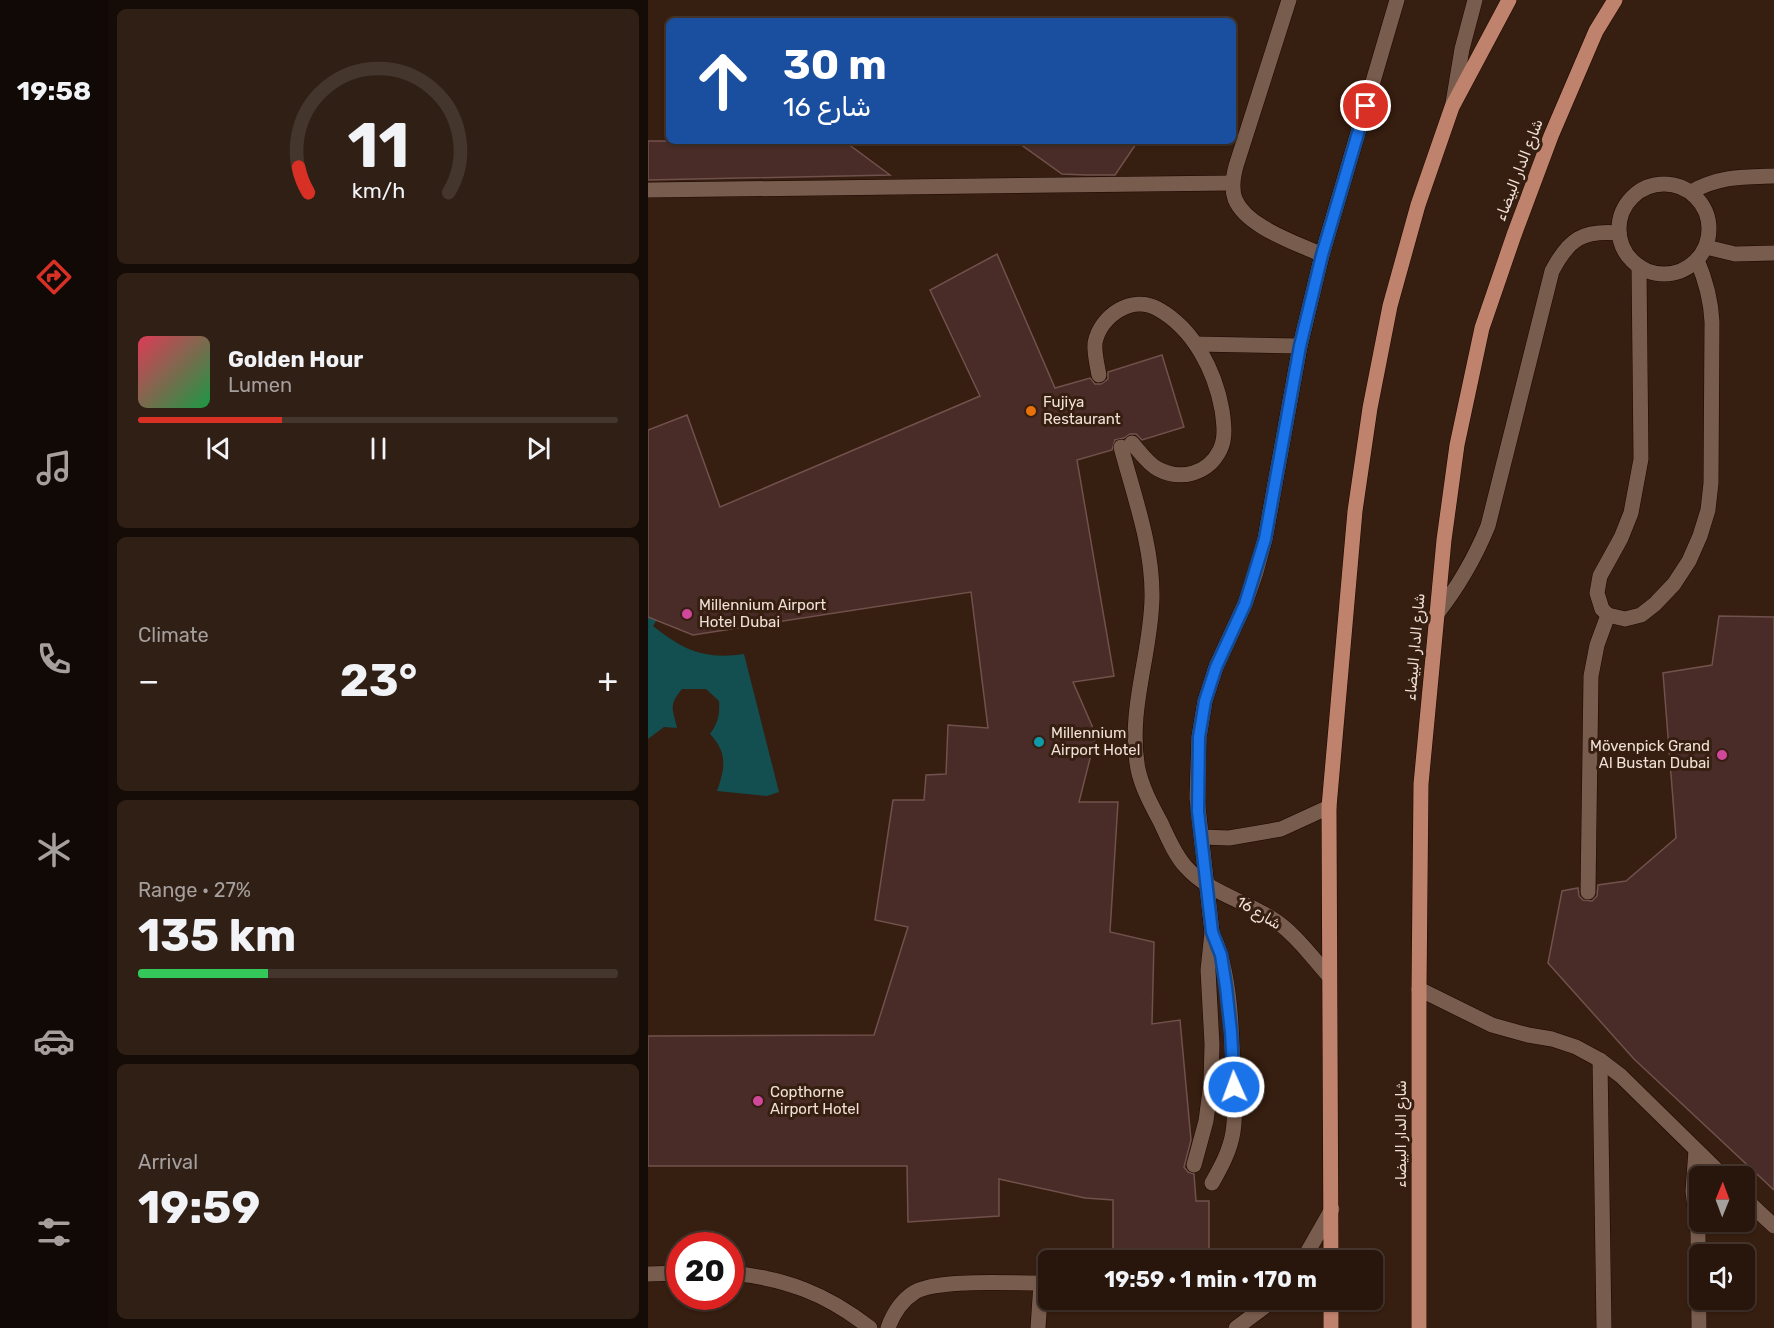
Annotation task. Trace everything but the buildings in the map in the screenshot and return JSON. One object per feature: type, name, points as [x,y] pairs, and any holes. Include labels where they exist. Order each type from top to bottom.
[{"type":"main road","points":[[1289,0],[1232,183],[1235,199],[1244,213],[1257,224],[1322,255]]},
{"type":"main road","points":[[1194,1165],[1206,1121],[1211,1083],[1212,1044],[1208,970],[1212,932],[1197,798],[1199,737],[1205,701],[1216,667],[1245,604],[1265,539],[1300,346],[1322,255],[1397,0]]},
{"type":"main road","points":[[1452,107],[1462,49],[1475,0]]},
{"type":"main road","points":[[1331,1250],[1329,807],[1355,511],[1370,408],[1390,306],[1418,205],[1452,107],[1509,0]]},
{"type":"main road","name":"شارع الدار البيضاء","points":[[1419,1328],[1421,784],[1436,615],[1457,445],[1482,328],[1514,235],[1551,136],[1596,31],[1615,0]]},
{"type":"main road","points":[[1690,192],[1703,185],[1731,177],[1774,176]]},
{"type":"main road","points":[[648,190],[1232,183]]},
{"type":"main road","points":[[1658,184],[1675,185],[1690,192],[1702,202],[1708,216],[1709,232],[1706,247],[1697,260],[1684,269],[1670,274],[1653,272],[1639,266],[1625,252],[1619,233],[1621,216],[1628,201],[1642,190],[1658,184]]},
{"type":"main road","points":[[1436,615],[1457,588],[1488,526],[1552,271],[1562,252],[1578,238],[1598,231],[1619,233]]},
{"type":"main road","points":[[1706,247],[1735,254],[1774,253]]},
{"type":"main road","points":[[1639,266],[1641,459],[1631,513],[1621,538],[1600,576],[1597,593],[1602,609],[1608,615],[1625,619],[1641,615],[1674,584],[1689,561],[1708,510],[1711,483],[1712,322],[1708,290],[1697,260]]},
{"type":"main road","points":[[1099,375],[1095,344],[1102,325],[1116,311],[1135,304],[1155,307],[1163,312],[1172,318],[1196,344],[1300,346]]},
{"type":"main road","name":"شارع 16","points":[[1196,344],[1210,368],[1221,403],[1224,442],[1214,461],[1197,473],[1176,476],[1156,469],[1126,445],[1151,566],[1152,598],[1149,630],[1136,718],[1135,744],[1139,771],[1147,796],[1185,866],[1208,885],[1274,919],[1293,935],[1329,976]]},
{"type":"main road","points":[[1588,892],[1591,676],[1597,645],[1608,615]]},
{"type":"main road","points":[[1202,837],[1229,838],[1281,829],[1329,807]]},
{"type":"main road","points":[[1212,932],[1221,955],[1226,987],[1235,1104],[1234,1132],[1226,1159],[1212,1183]]},
{"type":"main road","points":[[1419,989],[1492,1025],[1552,1039],[1576,1047],[1600,1059],[1621,1076],[1713,1166]]},
{"type":"main road","points":[[1600,1059],[1604,1328]]},
{"type":"main road","points":[[1694,1166],[1696,1150]]},
{"type":"main road","points":[[1755,1208],[1774,1226]]},
{"type":"main road","points":[[1309,1250],[1332,1209]]},
{"type":"main road","points":[[1699,1328],[1701,1232]]},
{"type":"main road","points":[[648,1274],[666,1273]]},
{"type":"main road","points":[[744,1274],[792,1284],[825,1298],[870,1328]]},
{"type":"main road","points":[[888,1328],[894,1312],[915,1292],[942,1284],[1038,1283]]},
{"type":"main road","points":[[1038,1328],[1041,1310]]},
{"type":"main road","points":[[1236,1328],[1260,1310]]},
{"type":"main road","points":[[1331,1310],[1331,1328]]},
{"type":"water","points":[[648,613],[658,618],[653,626],[685,647],[718,656],[744,654],[779,792],[767,796],[717,791],[723,761],[720,748],[710,734],[718,718],[719,701],[706,689],[682,689],[673,704],[677,728],[664,727],[648,739]]},
{"type":"place","name":"Fujiya Restaurant","points":[[1031,411]]},
{"type":"place","name":"Millennium Airport Hotel Dubai","points":[[687,614]]},
{"type":"place","name":"Millennium Airport Hotel","points":[[1039,742]]},
{"type":"place","name":"Mövenpick Grand Al Bustan Dubai","points":[[1722,755]]},
{"type":"place","name":"Copthorne Airport Hotel","points":[[758,1101]]},
{"type":"route","points":[[1234,1087],[1226,987],[1221,955],[1212,932],[1198,811],[1199,737],[1205,701],[1216,667],[1245,604],[1265,539],[1300,346],[1322,255],[1366,106]]}]
